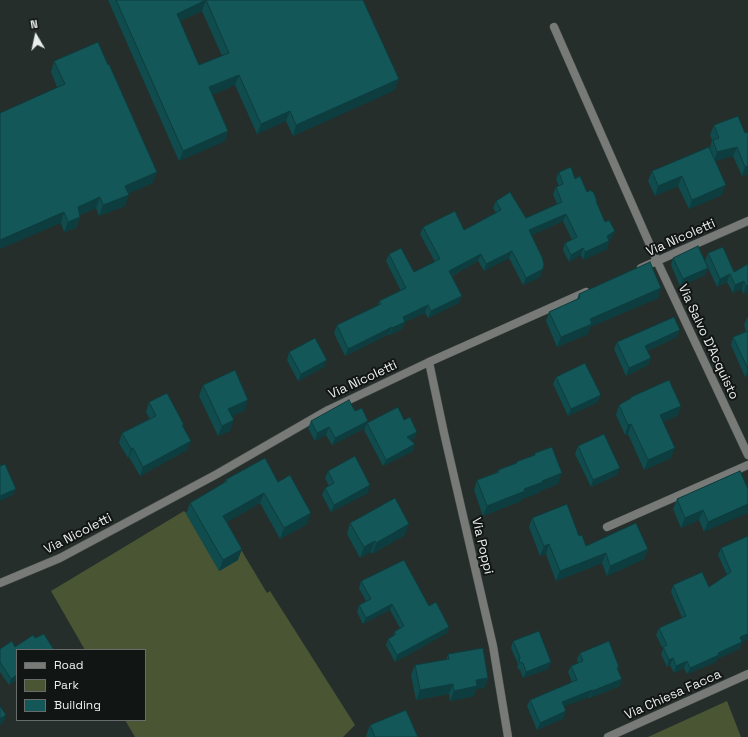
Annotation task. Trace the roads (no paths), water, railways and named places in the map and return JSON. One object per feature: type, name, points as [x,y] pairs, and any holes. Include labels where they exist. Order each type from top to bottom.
[{"type":"street","name":"Via Salvo D'Acquisto","points":[[554,27],[657,261],[748,455]]},
{"type":"street","name":"Via Nicoletti","points":[[636,271],[748,221]]},
{"type":"street","name":"Via Nicoletti","points":[[0,582],[60,558],[217,474],[328,410],[429,362],[593,290]]},
{"type":"street","name":"Via Poppi","points":[[429,362],[493,646],[508,737]]},
{"type":"street","points":[[607,527],[748,465]]},
{"type":"street","name":"Via Chiesa Facca","points":[[608,737],[748,674]]}]
